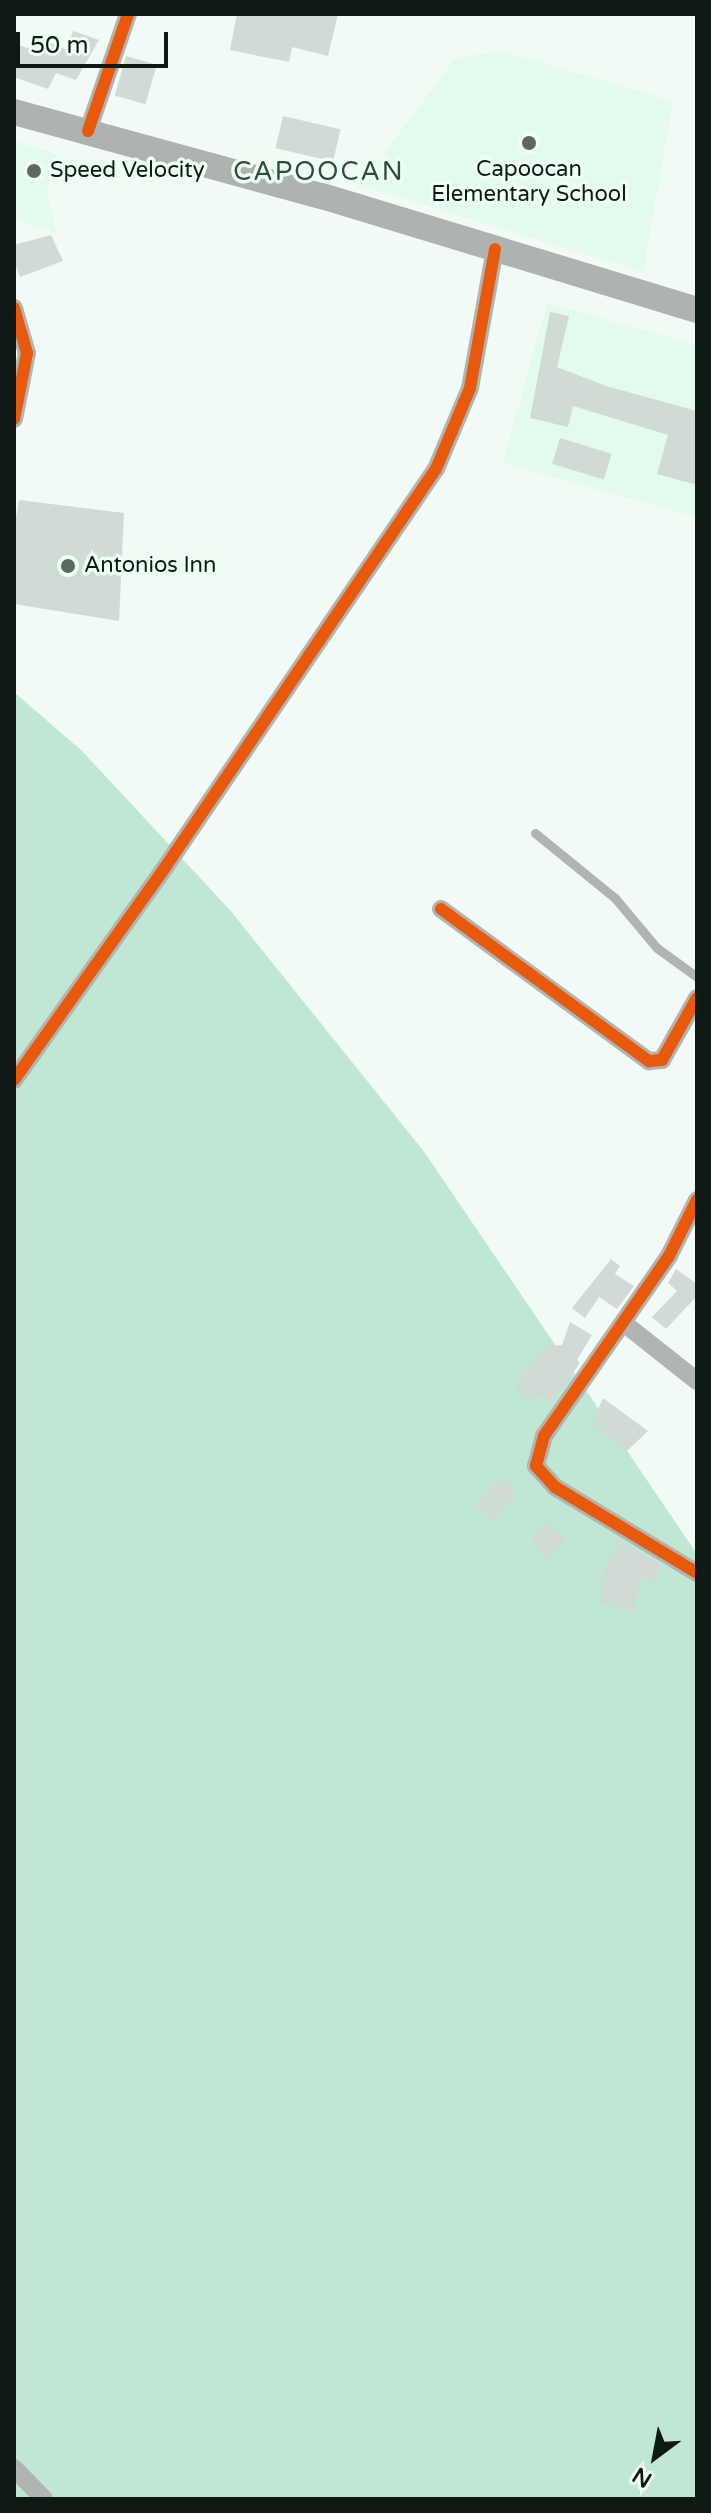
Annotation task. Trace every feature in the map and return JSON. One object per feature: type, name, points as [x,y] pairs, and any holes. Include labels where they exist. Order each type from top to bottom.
[{"type":"main road","points":[[14,112],[322,196],[697,310]]},
{"type":"street","points":[[88,131],[128,14]]},
{"type":"street","points":[[14,1080],[166,866],[436,469],[470,388],[495,249]]},
{"type":"street","points":[[14,308],[27,353],[14,419]]},
{"type":"street","points":[[441,909],[649,1061],[662,1060],[697,998]]},
{"type":"street","points":[[697,1200],[669,1256],[625,1324],[591,1365],[544,1436],[536,1466],[555,1487],[697,1573]]},
{"type":"street","points":[[625,1324],[697,1381]]},
{"type":"street","points":[[14,2468],[44,2499]]},
{"type":"lane","points":[[535,833],[615,898],[657,948],[697,977]]},
{"type":"shaded area","name":"Capoocan Elementary School","points":[[501,51],[673,101],[643,272],[360,185],[456,58]]},
{"type":"shaded area","points":[[14,141],[57,154],[47,194],[56,233],[14,219]]},
{"type":"shaded area","points":[[547,303],[697,345],[697,517],[503,463]]},
{"type":"shaded area","points":[[14,692],[82,751],[230,910],[425,1153],[697,1554],[697,2499],[14,2499]]},
{"type":"building","points":[[237,14],[338,14],[328,56],[292,47],[289,62],[230,50]]},
{"type":"building","points":[[73,31],[99,40],[76,80],[56,73],[48,89],[14,77],[14,44],[41,52],[45,40],[67,50]]},
{"type":"building","points":[[126,56],[157,65],[145,104],[115,95]]},
{"type":"building","points":[[283,116],[340,129],[333,161],[276,148]]},
{"type":"building","points":[[51,235],[63,261],[20,277],[14,261],[14,245]]},
{"type":"building","points":[[550,312],[569,316],[557,367],[606,386],[697,411],[697,485],[657,474],[668,435],[573,406],[568,427],[530,418]]},
{"type":"building","points":[[560,438],[612,454],[604,480],[552,464]]},
{"type":"building","name":"Antonios Inn","points":[[19,500],[124,513],[119,621],[14,604],[14,529]]},
{"type":"building","points":[[611,1259],[620,1266],[615,1274],[634,1286],[617,1309],[599,1297],[585,1318],[572,1308]]},
{"type":"building","points":[[676,1269],[697,1284],[697,1296],[666,1329],[652,1317],[677,1291],[668,1283]]},
{"type":"building","points":[[570,1322],[592,1335],[577,1360],[580,1363],[551,1404],[539,1394],[531,1401],[514,1388],[545,1346],[562,1345]]},
{"type":"building","points":[[603,1398],[648,1431],[627,1451],[591,1425]]},
{"type":"building","points":[[500,1478],[516,1491],[494,1521],[475,1505]]},
{"type":"building","points":[[545,1522],[567,1540],[547,1560],[531,1539]]},
{"type":"building","points":[[622,1542],[661,1565],[653,1582],[641,1577],[634,1613],[599,1602],[604,1586],[599,1585],[608,1562]]},
{"type":"cycle path","points":[[88,131],[128,14]]},
{"type":"cycle path","points":[[14,1080],[166,866],[436,469],[470,388],[495,249]]},
{"type":"cycle path","points":[[14,308],[27,353],[14,419]]},
{"type":"cycle path","points":[[441,909],[649,1061],[662,1060],[697,998]]},
{"type":"cycle path","points":[[697,1200],[669,1256],[544,1436],[536,1466],[555,1487],[697,1573]]},
{"type":"place","name":"Capoocan Elementary School","points":[[529,143]]},
{"type":"place","name":"Speed Velocity","points":[[34,171]]},
{"type":"place","name":"Antonios Inn","points":[[68,566]]},
{"type":"district","name":"CAPOOCAN","points":[[319,172]]}]
